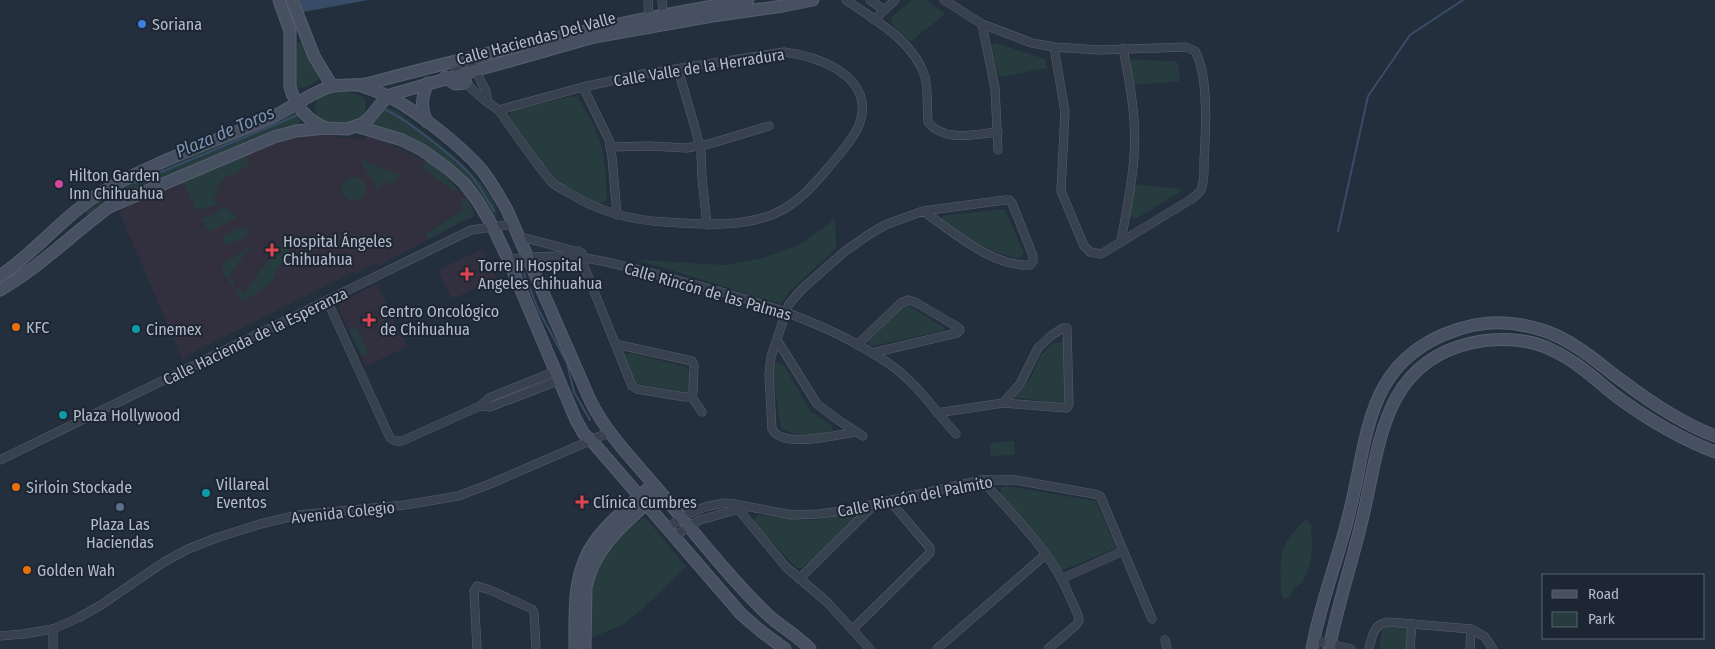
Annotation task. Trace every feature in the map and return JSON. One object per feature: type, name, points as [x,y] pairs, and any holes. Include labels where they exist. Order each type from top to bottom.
[{"type":"main road","points":[[278,0],[290,31],[290,87],[297,105],[312,122],[326,128]]},
{"type":"main road","points":[[292,0],[314,56],[332,86]]},
{"type":"main road","name":"Calle Haciendas Del Valle","points":[[362,86],[468,57],[664,19],[748,0]]},
{"type":"main road","name":"Calle Haciendas Del Valle","points":[[664,19],[783,6],[813,0]]},
{"type":"main road","name":"Calle Haciendas Del Valle","points":[[388,96],[428,83],[446,79],[462,79],[579,41],[649,22]]},
{"type":"main road","points":[[290,31],[302,27]]},
{"type":"main road","points":[[437,65],[446,79]]},
{"type":"main road","points":[[427,122],[422,104],[424,90],[428,83]]},
{"type":"main road","points":[[0,276],[67,219],[105,190],[161,164],[243,130],[297,105],[332,86],[362,86],[388,96],[427,122],[461,149],[480,168],[494,187],[513,224],[590,400],[610,432],[685,522],[759,606],[810,649]]},
{"type":"main road","points":[[0,290],[40,264],[109,207],[274,137],[296,131],[326,128],[340,130],[356,126],[368,121],[388,96]]},
{"type":"main road","points":[[356,126],[402,140],[434,158],[468,187],[493,227],[508,259],[579,427],[741,614],[785,649]]},
{"type":"main road","points":[[1313,645],[1348,516],[1368,424],[1376,402],[1387,381],[1410,354],[1424,343],[1440,335],[1481,324],[1515,323],[1546,331],[1576,347],[1665,411],[1715,436]]},
{"type":"main road","points":[[1329,646],[1362,521],[1381,433],[1388,412],[1408,381],[1430,360],[1462,345],[1480,341],[1514,340],[1529,342],[1552,350],[1572,361],[1648,419],[1680,437],[1715,452]]},
{"type":"main road","points":[[582,647],[586,587],[592,567],[601,548],[643,500],[657,488]]},
{"type":"main road","points":[[1348,516],[1362,521]]},
{"type":"street","points":[[648,0],[649,22]]},
{"type":"street","points":[[662,0],[664,19]]},
{"type":"street","points":[[846,0],[912,51],[925,78],[928,122],[933,128],[947,135],[998,132]]},
{"type":"street","points":[[870,0],[884,10]]},
{"type":"street","points":[[874,20],[895,0]]},
{"type":"street","points":[[944,0],[982,24],[1032,43],[1054,47],[1099,50],[1186,47],[1195,51],[1203,80],[1206,123],[1201,192],[1101,254],[1090,252],[1084,246],[1060,191],[1065,112],[1054,47]]},
{"type":"street","points":[[982,24],[995,88],[998,150]]},
{"type":"street","points":[[1121,241],[1130,197],[1134,156],[1131,97],[1123,48]]},
{"type":"street","name":"Calle Valle de la Herradura","points":[[452,61],[462,79],[488,103],[499,110],[510,128],[552,182],[584,202],[617,216],[649,221],[708,225],[750,221],[782,210],[801,197],[843,151],[860,123],[862,103],[856,89],[847,76],[836,67],[793,53],[775,53],[643,74],[584,86],[499,110]]},
{"type":"street","points":[[468,57],[486,91],[488,103]]},
{"type":"street","points":[[678,69],[699,146],[708,225]]},
{"type":"street","points":[[584,86],[604,127],[610,147],[617,216]]},
{"type":"street","points":[[610,147],[649,146],[687,148],[769,126]]},
{"type":"street","points":[[855,432],[805,440],[780,436],[773,432],[769,374],[771,357],[786,312],[802,289],[844,252],[885,225],[923,211],[1005,200],[1009,200],[1012,203],[1033,256],[1033,261],[1030,265],[1012,263],[987,254],[923,211]]},
{"type":"street","name":"Calle Hacienda de la Esperanza","points":[[0,460],[471,230],[513,224]]},
{"type":"street","points":[[518,236],[551,244],[579,254],[634,388],[685,397],[691,396]]},
{"type":"street","points":[[549,256],[551,244]]},
{"type":"street","points":[[508,259],[579,254]]},
{"type":"street","name":"Calle Rincón de las Palmas","points":[[579,254],[736,295],[827,328],[872,353],[900,372],[914,385],[956,434]]},
{"type":"street","points":[[327,300],[390,438],[395,441],[402,441],[480,406],[489,398],[558,375]]},
{"type":"street","points":[[857,345],[901,303],[908,300],[915,302],[960,328],[957,333],[872,353]]},
{"type":"street","points":[[937,413],[1002,402],[1067,408],[1069,404],[1067,328],[1063,328],[1052,335],[1038,348],[1020,384],[1002,402]]},
{"type":"street","points":[[776,340],[817,404],[863,436]]},
{"type":"street","points":[[615,344],[692,361],[694,365],[693,392],[691,396]]},
{"type":"street","points":[[691,396],[702,412]]},
{"type":"street","name":"Avenida Colegio","points":[[0,636],[53,629],[78,618],[101,605],[164,562],[188,549],[216,538],[260,524],[298,515],[406,505],[458,496],[610,432]]},
{"type":"street","points":[[982,480],[1045,554],[1062,579],[1078,616],[1079,620],[1076,624],[1048,649]]},
{"type":"street","name":"Calle Rincón del Palmito","points":[[685,522],[705,507],[724,503],[778,513],[804,515],[830,513],[982,480],[1015,480],[1100,496],[1152,619]]},
{"type":"street","points":[[853,629],[930,553],[930,548],[890,501]]},
{"type":"street","points":[[799,579],[874,504]]},
{"type":"street","points":[[705,507],[709,516]]},
{"type":"street","points":[[739,507],[772,551],[799,579],[827,602],[870,649]]},
{"type":"street","name":"Calle Rincón del Palmito","points":[[685,522],[739,507]]},
{"type":"street","points":[[670,533],[685,522]]},
{"type":"street","points":[[1062,579],[1123,551]]},
{"type":"street","points":[[937,649],[1045,554]]},
{"type":"street","points":[[477,649],[474,591],[477,586],[532,609],[534,613],[536,649]]},
{"type":"street","points":[[1369,649],[1373,634],[1378,625],[1388,622],[1471,629],[1485,637],[1493,649]]},
{"type":"street","points":[[1410,649],[1412,624]]},
{"type":"street","points":[[53,629],[53,649]]},
{"type":"street","points":[[1470,649],[1471,629]]},
{"type":"street","points":[[1165,640],[1167,649]]},
{"type":"street","points":[[1313,645],[1352,649]]},
{"type":"shaded area","name":"Hospital Ángeles Chihuahua","points":[[334,133],[335,137],[364,140],[366,136],[387,142],[426,161],[448,178],[466,198],[473,208],[474,216],[378,266],[376,263],[357,273],[354,272],[188,355],[184,362],[120,214],[122,209],[164,189],[172,189],[184,181],[273,144],[310,135]]},
{"type":"shaded area","name":"Torre II Hospital Angeles Chihuahua","points":[[482,249],[496,279],[452,299],[438,270]]},
{"type":"shaded area","name":"Centro Oncológico de Chihuahua","points":[[377,284],[407,347],[366,366],[339,309],[340,302]]},
{"type":"green space","points":[[912,0],[926,0],[945,14],[910,42],[891,23],[892,17]]},
{"type":"green space","points":[[298,42],[305,44],[319,73],[319,79],[306,87],[297,87],[293,82]]},
{"type":"green space","points":[[996,43],[1045,59],[1047,68],[999,77],[991,46]]},
{"type":"green space","points":[[1132,60],[1174,61],[1178,63],[1180,81],[1132,85],[1130,63]]},
{"type":"green space","points":[[341,91],[363,96],[366,108],[361,117],[352,122],[340,124],[328,123],[319,118],[315,110],[318,98]]},
{"type":"green space","points":[[574,96],[578,97],[592,122],[603,153],[607,200],[596,205],[582,198],[557,179],[536,157],[508,118],[514,110]]},
{"type":"green space","points":[[383,108],[394,109],[466,167],[488,192],[495,204],[497,215],[494,218],[490,218],[466,183],[373,127],[372,122]]},
{"type":"green space","points":[[294,110],[300,115],[301,121],[297,125],[270,132],[118,197],[89,215],[86,214],[86,211],[137,180],[245,134]]},
{"type":"green space","points":[[244,156],[250,165],[242,168],[233,176],[227,175],[215,190],[218,193],[213,200],[218,203],[199,210],[196,209],[183,183],[184,181]]},
{"type":"green space","points":[[361,160],[399,175],[393,185],[385,181],[377,191],[374,181]]},
{"type":"green space","points":[[426,161],[437,168],[457,188],[456,191],[453,191],[424,169],[422,171],[420,169]]},
{"type":"green space","points":[[354,177],[359,178],[365,184],[365,194],[359,200],[354,201],[349,200],[343,194],[342,189],[343,184],[349,178]]},
{"type":"green space","points":[[1133,184],[1180,189],[1180,192],[1136,219],[1130,217],[1128,212]]},
{"type":"green space","points":[[466,198],[474,212],[472,218],[431,238],[426,236],[427,231],[433,230],[462,210],[464,208],[460,200]]},
{"type":"green space","points":[[223,207],[238,217],[209,232],[201,219],[219,212]]},
{"type":"green space","points":[[1004,209],[1024,253],[1021,258],[989,249],[942,220],[942,216]]},
{"type":"green space","points":[[835,217],[836,248],[788,293],[781,304],[638,260],[725,265],[763,258],[799,245],[828,225]]},
{"type":"green space","points":[[243,227],[248,229],[249,234],[237,242],[224,244],[223,236]]},
{"type":"green space","points":[[281,243],[289,249],[292,256],[280,265],[267,286],[243,301],[223,273],[222,269],[225,262],[251,246],[228,277],[235,282],[233,286],[244,293]]},
{"type":"green space","points":[[907,305],[945,328],[943,331],[873,346],[869,345],[868,341],[900,307]]},
{"type":"green space","points":[[356,327],[369,353],[362,356],[349,330]]},
{"type":"green space","points":[[1069,341],[1064,404],[1013,397],[1023,388],[1032,375],[1040,356],[1053,343]]},
{"type":"green space","points":[[631,353],[686,367],[689,372],[691,385],[689,391],[685,392],[635,383],[623,358],[624,354]]},
{"type":"green space","points":[[777,363],[785,367],[810,411],[831,425],[832,431],[820,435],[806,435],[792,433],[781,428],[772,369]]},
{"type":"green space","points":[[1014,441],[1015,455],[991,456],[990,443]]},
{"type":"green space","points":[[1007,486],[1096,501],[1116,548],[1058,572],[1000,496],[1001,487]]},
{"type":"green space","points":[[850,514],[855,517],[855,521],[802,568],[796,568],[755,523],[758,515],[814,520]]},
{"type":"green space","points":[[645,517],[686,567],[641,610],[620,626],[592,637],[587,632],[588,618],[593,580],[597,568],[610,545],[620,535]]},
{"type":"green space","points":[[1307,520],[1312,526],[1313,544],[1310,564],[1304,580],[1293,590],[1290,597],[1284,599],[1281,592],[1282,555],[1290,536]]},
{"type":"green space","points":[[1388,624],[1405,626],[1408,629],[1407,649],[1379,649],[1383,628]]},
{"type":"water","points":[[299,0],[368,0],[303,12]]},
{"type":"waterway","points":[[1338,231],[1368,96],[1410,35],[1463,0]]},
{"type":"waterway","name":"Plaza de Toros","points":[[383,109],[417,129],[466,170],[494,211]]},
{"type":"waterway","name":"Plaza de Toros","points":[[135,183],[298,115]]},
{"type":"waterway","name":"Plaza de Toros","points":[[521,266],[538,309],[567,363],[574,392],[590,420]]},
{"type":"place","name":"Soriana","points":[[142,24]]},
{"type":"place","name":"Hilton Garden Inn Chihuahua","points":[[59,184]]},
{"type":"place","name":"Hospital Ángeles Chihuahua","points":[[272,250]]},
{"type":"place","name":"Torre II Hospital Angeles Chihuahua","points":[[467,274]]},
{"type":"place","name":"Centro Oncológico de Chihuahua","points":[[369,320]]},
{"type":"place","name":"KFC","points":[[16,327]]},
{"type":"place","name":"Cinemex","points":[[136,329]]},
{"type":"place","name":"Plaza Hollywood","points":[[63,415]]},
{"type":"place","name":"Sirloin Stockade","points":[[16,487]]},
{"type":"place","name":"Villareal Eventos","points":[[206,493]]},
{"type":"place","name":"Clínica Cumbres","points":[[582,502]]},
{"type":"place","name":"Plaza Las Haciendas","points":[[120,507]]},
{"type":"place","name":"Golden Wah","points":[[27,570]]}]
